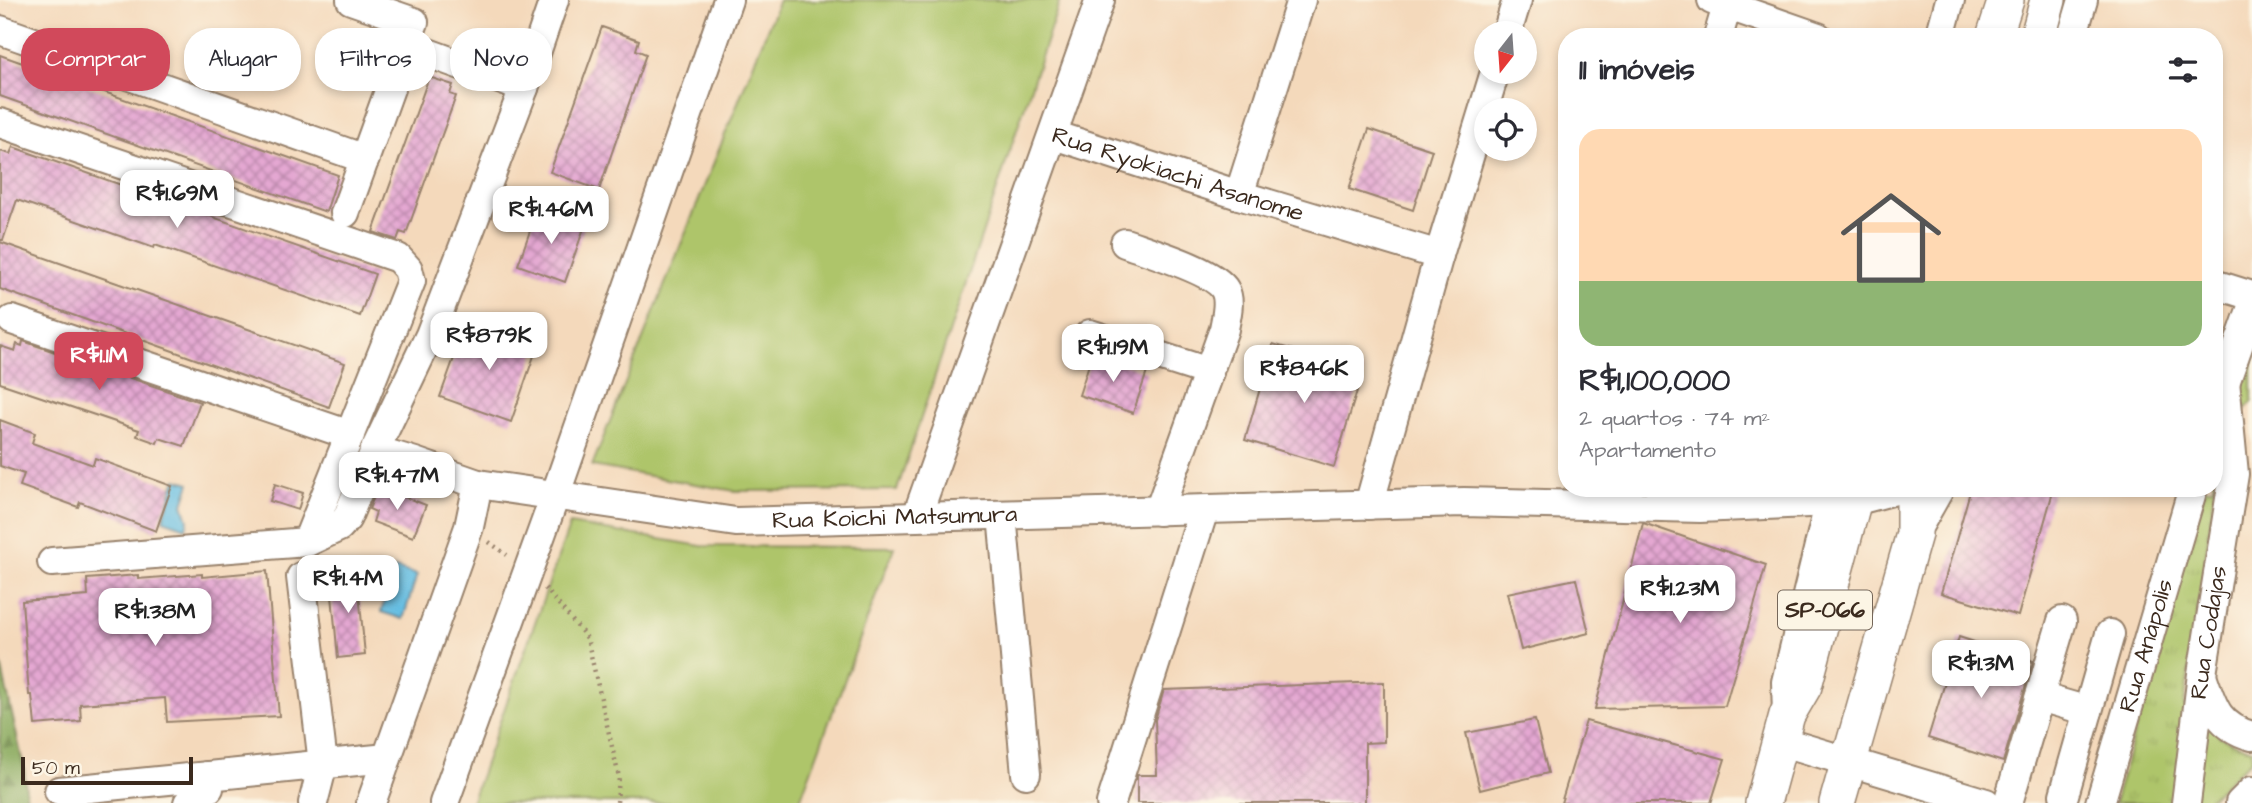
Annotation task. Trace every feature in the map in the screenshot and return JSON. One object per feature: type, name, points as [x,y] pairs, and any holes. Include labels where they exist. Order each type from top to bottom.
[{"type":"main road","points":[[1997,28],[2006,0]]},
{"type":"main road","points":[[2040,28],[2048,0]]},
{"type":"main road","name":"SP-066","points":[[1763,803],[1784,728],[1804,686],[1838,497]]},
{"type":"main road","name":"SP-066","points":[[1837,803],[1926,497]]},
{"type":"street","points":[[351,0],[415,22],[413,28]]},
{"type":"street","points":[[544,28],[554,0]]},
{"type":"street","points":[[444,803],[555,496],[728,0]]},
{"type":"street","name":"Rua Ryokiachi Asanome","points":[[1100,0],[1054,135],[1438,255]]},
{"type":"street","points":[[1239,195],[1301,0]]},
{"type":"street","points":[[1511,21],[1517,0]]},
{"type":"street","points":[[1942,28],[1950,0]]},
{"type":"street","points":[[2075,28],[2083,0]]},
{"type":"street","points":[[1719,28],[1720,3],[1792,28]]},
{"type":"street","points":[[0,30],[365,159]]},
{"type":"street","points":[[1369,505],[1438,255],[1491,84]]},
{"type":"street","points":[[345,213],[389,91]]},
{"type":"street","points":[[52,562],[307,542],[339,527],[347,518],[375,450],[430,335],[523,91]]},
{"type":"street","points":[[0,123],[398,258],[408,269],[411,281],[307,542]]},
{"type":"street","points":[[917,516],[1054,135]]},
{"type":"street","points":[[1125,243],[1215,279],[1225,290],[1228,306],[1224,329],[1159,511]]},
{"type":"street","points":[[2223,287],[2252,296]]},
{"type":"street","points":[[2223,388],[2252,307]]},
{"type":"street","points":[[12,320],[350,435]]},
{"type":"street","points":[[1090,334],[1209,372]]},
{"type":"street","name":"Rua Codajas","points":[[2186,803],[2202,674],[2243,465],[2225,381]]},
{"type":"street","name":"Rua Koichi Matsumura","points":[[375,450],[478,484],[736,522],[1583,497],[1700,508],[1838,497]]},
{"type":"street","points":[[371,803],[469,527],[478,484]]},
{"type":"street","name":"Rua Anápolis","points":[[2100,803],[2190,497]]},
{"type":"street","points":[[1111,803],[1204,510]]},
{"type":"street","points":[[1002,515],[1026,774]]},
{"type":"street","points":[[301,577],[323,764],[313,803]]},
{"type":"street","points":[[2008,803],[2062,621]]},
{"type":"street","points":[[2064,795],[2110,634]]},
{"type":"street","points":[[2202,674],[2213,707],[2226,726],[2252,736]]},
{"type":"street","points":[[2040,696],[2088,710]]},
{"type":"street","points":[[1784,728],[1849,763],[1986,803]]},
{"type":"street","points":[[59,791],[387,758]]},
{"type":"street","points":[[188,803],[209,788],[207,776]]},
{"type":"street","points":[[2240,803],[2252,791]]},
{"type":"path","points":[[469,527],[527,569],[587,638],[619,777],[617,803]]},
{"type":"green space","points":[[779,0],[1060,0],[897,490],[735,491],[592,466]]},
{"type":"green space","points":[[2252,344],[2252,402],[2245,409],[2238,381]]},
{"type":"green space","points":[[2202,497],[2214,497],[2184,705],[2208,720],[2219,736],[2252,749],[2252,759],[2205,803],[2114,803]]},
{"type":"green space","points":[[570,524],[701,546],[894,547],[799,803],[471,803]]},
{"type":"green space","points":[[0,660],[24,768],[27,803],[0,803]]},
{"type":"water","points":[[176,479],[190,483],[183,504],[188,520],[186,528],[163,520]]},
{"type":"water","points":[[395,568],[417,575],[403,619],[381,612]]},
{"type":"building","points":[[602,27],[639,40],[636,50],[646,54],[599,190],[550,172]]},
{"type":"building","points":[[0,55],[21,62],[21,91],[101,91],[338,175],[326,212],[0,96]]},
{"type":"building","points":[[436,79],[450,84],[450,94],[456,96],[406,234],[400,232],[397,240],[373,232],[424,91],[436,91]]},
{"type":"building","points":[[1369,129],[1432,150],[1413,210],[1349,189]]},
{"type":"building","points":[[13,147],[375,274],[360,316],[17,200],[3,240],[0,240],[0,151],[10,154]]},
{"type":"building","points":[[537,211],[584,228],[565,282],[518,265]]},
{"type":"building","points":[[0,242],[345,363],[329,407],[0,289]]},
{"type":"building","points":[[467,322],[537,347],[511,422],[440,397]]},
{"type":"building","points":[[23,341],[200,402],[184,446],[159,438],[157,443],[137,436],[139,430],[0,383],[0,346],[15,351],[17,344],[22,346]]},
{"type":"building","points":[[1273,344],[1363,371],[1334,467],[1245,440]]},
{"type":"building","points":[[1092,355],[1147,372],[1133,413],[1079,395]]},
{"type":"building","points":[[0,420],[35,433],[32,443],[93,465],[95,458],[172,486],[156,531],[80,502],[78,507],[20,486],[24,474],[0,466]]},
{"type":"building","points":[[275,484],[303,493],[298,510],[270,501]]},
{"type":"building","points":[[378,487],[426,505],[413,537],[373,522],[376,512],[369,509]]},
{"type":"building","points":[[1968,497],[2051,497],[2018,616],[1941,593]]},
{"type":"building","points":[[1643,523],[1766,565],[1725,706],[1595,709]]},
{"type":"building","points":[[267,571],[279,716],[167,722],[165,698],[80,704],[81,721],[35,725],[32,695],[29,695],[22,601],[88,596],[87,579],[138,575],[138,579],[202,574],[202,577]]},
{"type":"building","points":[[357,572],[365,655],[338,658],[330,575]]},
{"type":"building","points":[[1576,579],[1589,633],[1521,650],[1507,593]]},
{"type":"building","points":[[1959,637],[2033,661],[2003,762],[1928,738]]},
{"type":"building","points":[[1384,682],[1384,742],[1365,743],[1365,803],[1137,803],[1137,775],[1157,775],[1155,720],[1164,690]]},
{"type":"building","points":[[1535,720],[1548,773],[1480,790],[1466,733]]},
{"type":"building","points":[[1586,721],[1725,759],[1711,803],[1561,803]]}]
